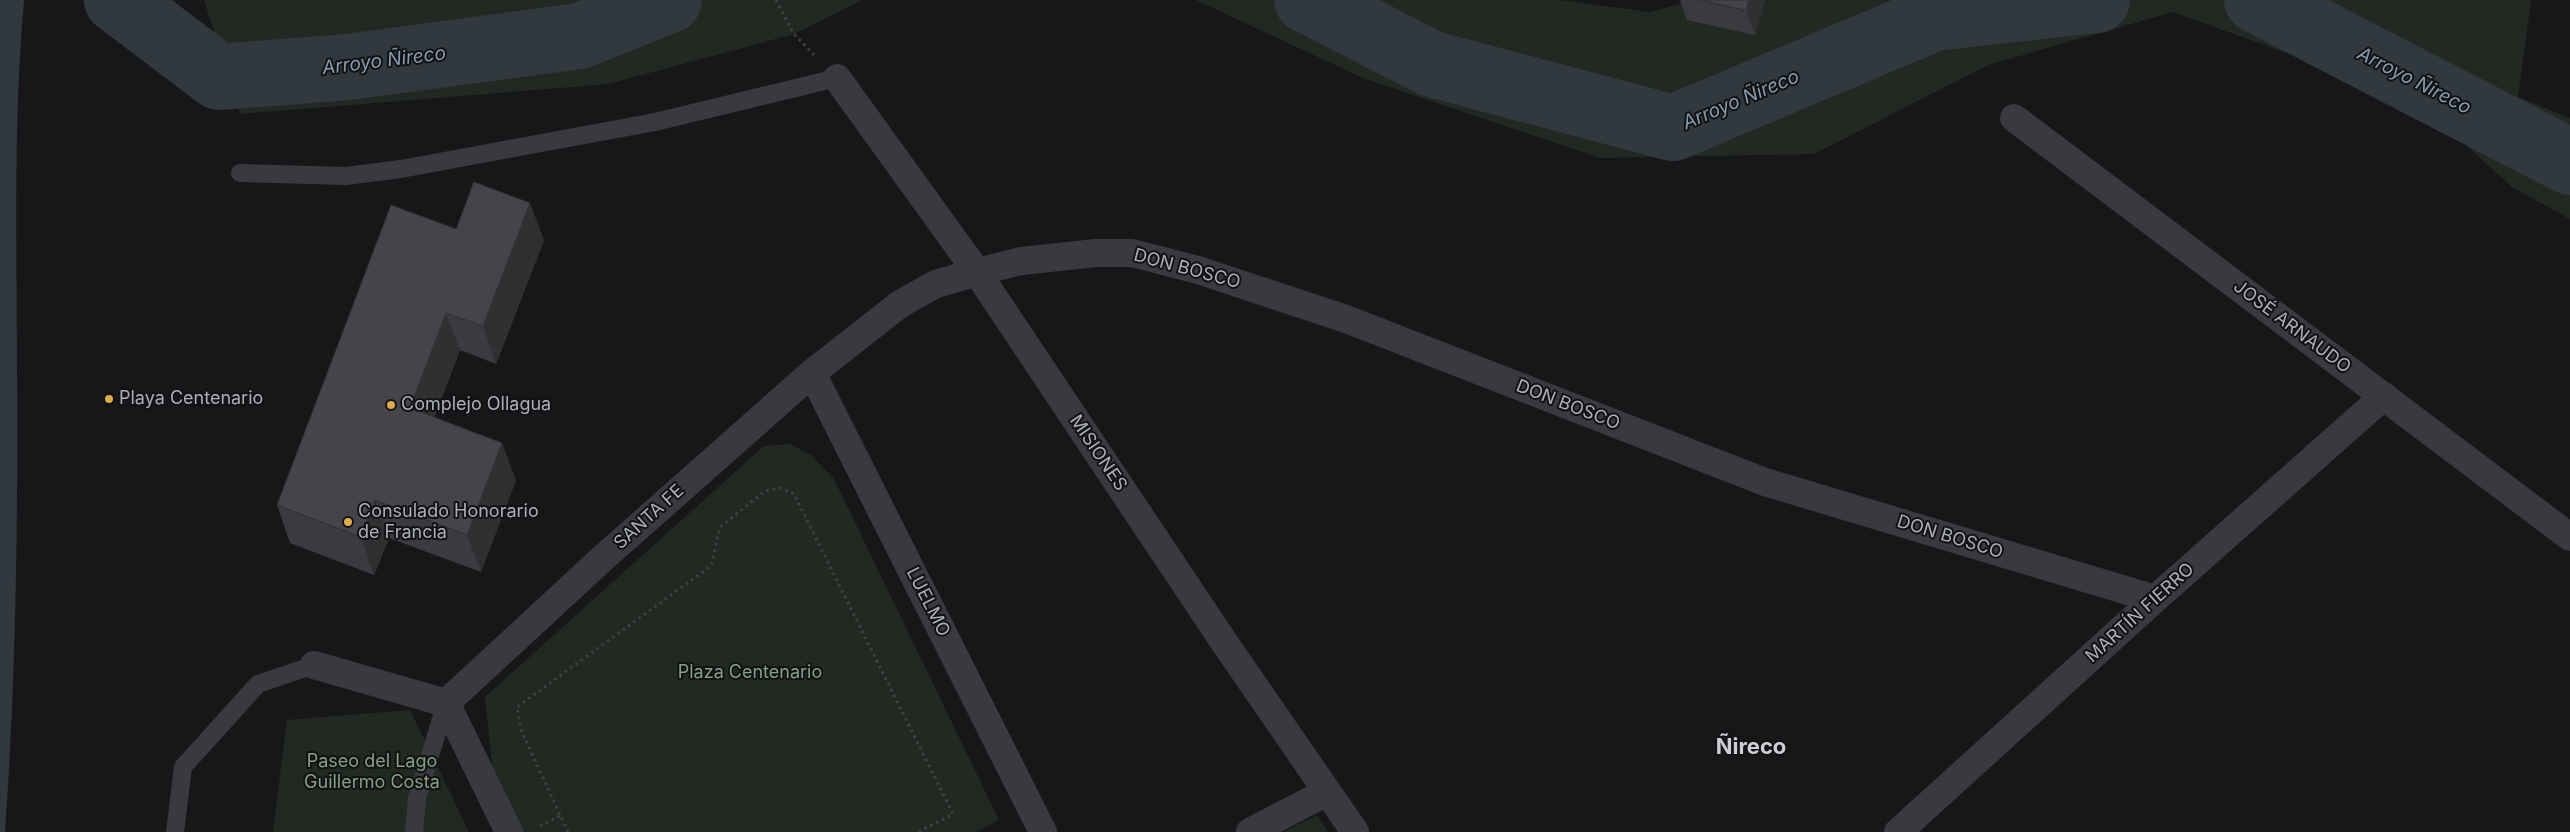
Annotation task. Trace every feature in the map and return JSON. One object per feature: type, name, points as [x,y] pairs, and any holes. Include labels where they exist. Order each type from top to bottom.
[{"type":"street","name":"MISIONES","points":[[836,78],[977,272],[1224,642],[1355,832]]},
{"type":"street","name":"JOSÉ ARNAUDO","points":[[2014,118],[2570,536]]},
{"type":"street","name":"DON BOSCO","points":[[977,272],[1021,261],[1096,253],[1132,252],[1198,270],[1346,319],[1765,482],[2155,599]]},
{"type":"street","name":"SANTA FE","points":[[446,703],[603,558],[812,373],[900,304],[936,284],[977,272]]},
{"type":"street","name":"LUELMO","points":[[812,373],[1043,832]]},
{"type":"street","name":"MARTÍN FIERRO","points":[[1898,832],[2155,599],[2384,396]]},
{"type":"street","points":[[314,665],[446,703],[509,832]]},
{"type":"street","points":[[1250,832],[1328,792]]},
{"type":"lane","points":[[240,173],[346,176],[401,169],[655,122],[836,78]]},
{"type":"lane","points":[[175,832],[183,767],[258,684],[314,665]]},
{"type":"lane","points":[[414,832],[418,798],[446,703]]},
{"type":"path","points":[[776,0],[794,34]]},
{"type":"path","points":[[568,832],[521,730],[517,707],[711,566],[720,527],[765,491],[780,488],[794,494],[953,814],[918,832]]},
{"type":"path","points":[[536,828],[560,816]]},
{"type":"green space","points":[[204,0],[862,0],[794,34],[608,84],[240,114]]},
{"type":"green space","points":[[1196,0],[1559,0],[1650,12],[1695,0],[2531,0],[2518,97],[2570,118],[2570,219],[2512,187],[2432,114],[2364,81],[2173,12],[1988,65],[1814,154],[1600,158],[1363,78]]},
{"type":"green space","name":"Plaza Centenario","points":[[790,444],[811,455],[834,479],[999,820],[976,832],[522,832],[494,783],[485,697],[764,446]]},
{"type":"green space","name":"Paseo del Lago Guillermo Costa","points":[[410,710],[469,832],[273,832],[287,720]]},
{"type":"green space","points":[[1317,815],[1328,832],[1283,832]]},
{"type":"shaded area","points":[[0,0],[24,0],[17,138],[16,600],[5,832],[0,832]]},
{"type":"building","points":[[1700,0],[1749,0],[1746,10]]},
{"type":"building","name":"Complejo Ollagua","points":[[474,182],[530,203],[483,326],[446,313],[410,408],[502,443],[467,535],[375,500],[361,537],[277,505],[391,205],[456,229]]},
{"type":"waterway","name":"Arroyo Ñireco","points":[[117,0],[219,77],[348,67],[580,36],[669,0]]},
{"type":"waterway","name":"Arroyo Ñireco","points":[[1307,0],[1432,64],[1673,128],[1934,18],[2097,0]]},
{"type":"waterway","name":"Arroyo Ñireco","points":[[2257,0],[2570,162]]},
{"type":"place","name":"Playa Centenario","points":[[109,399]]},
{"type":"place","name":"Complejo Ollagua","points":[[391,405]]},
{"type":"place","name":"Consulado Honorario de Francia","points":[[348,522]]},
{"type":"district","name":"Ñireco","points":[[1751,747]]}]
